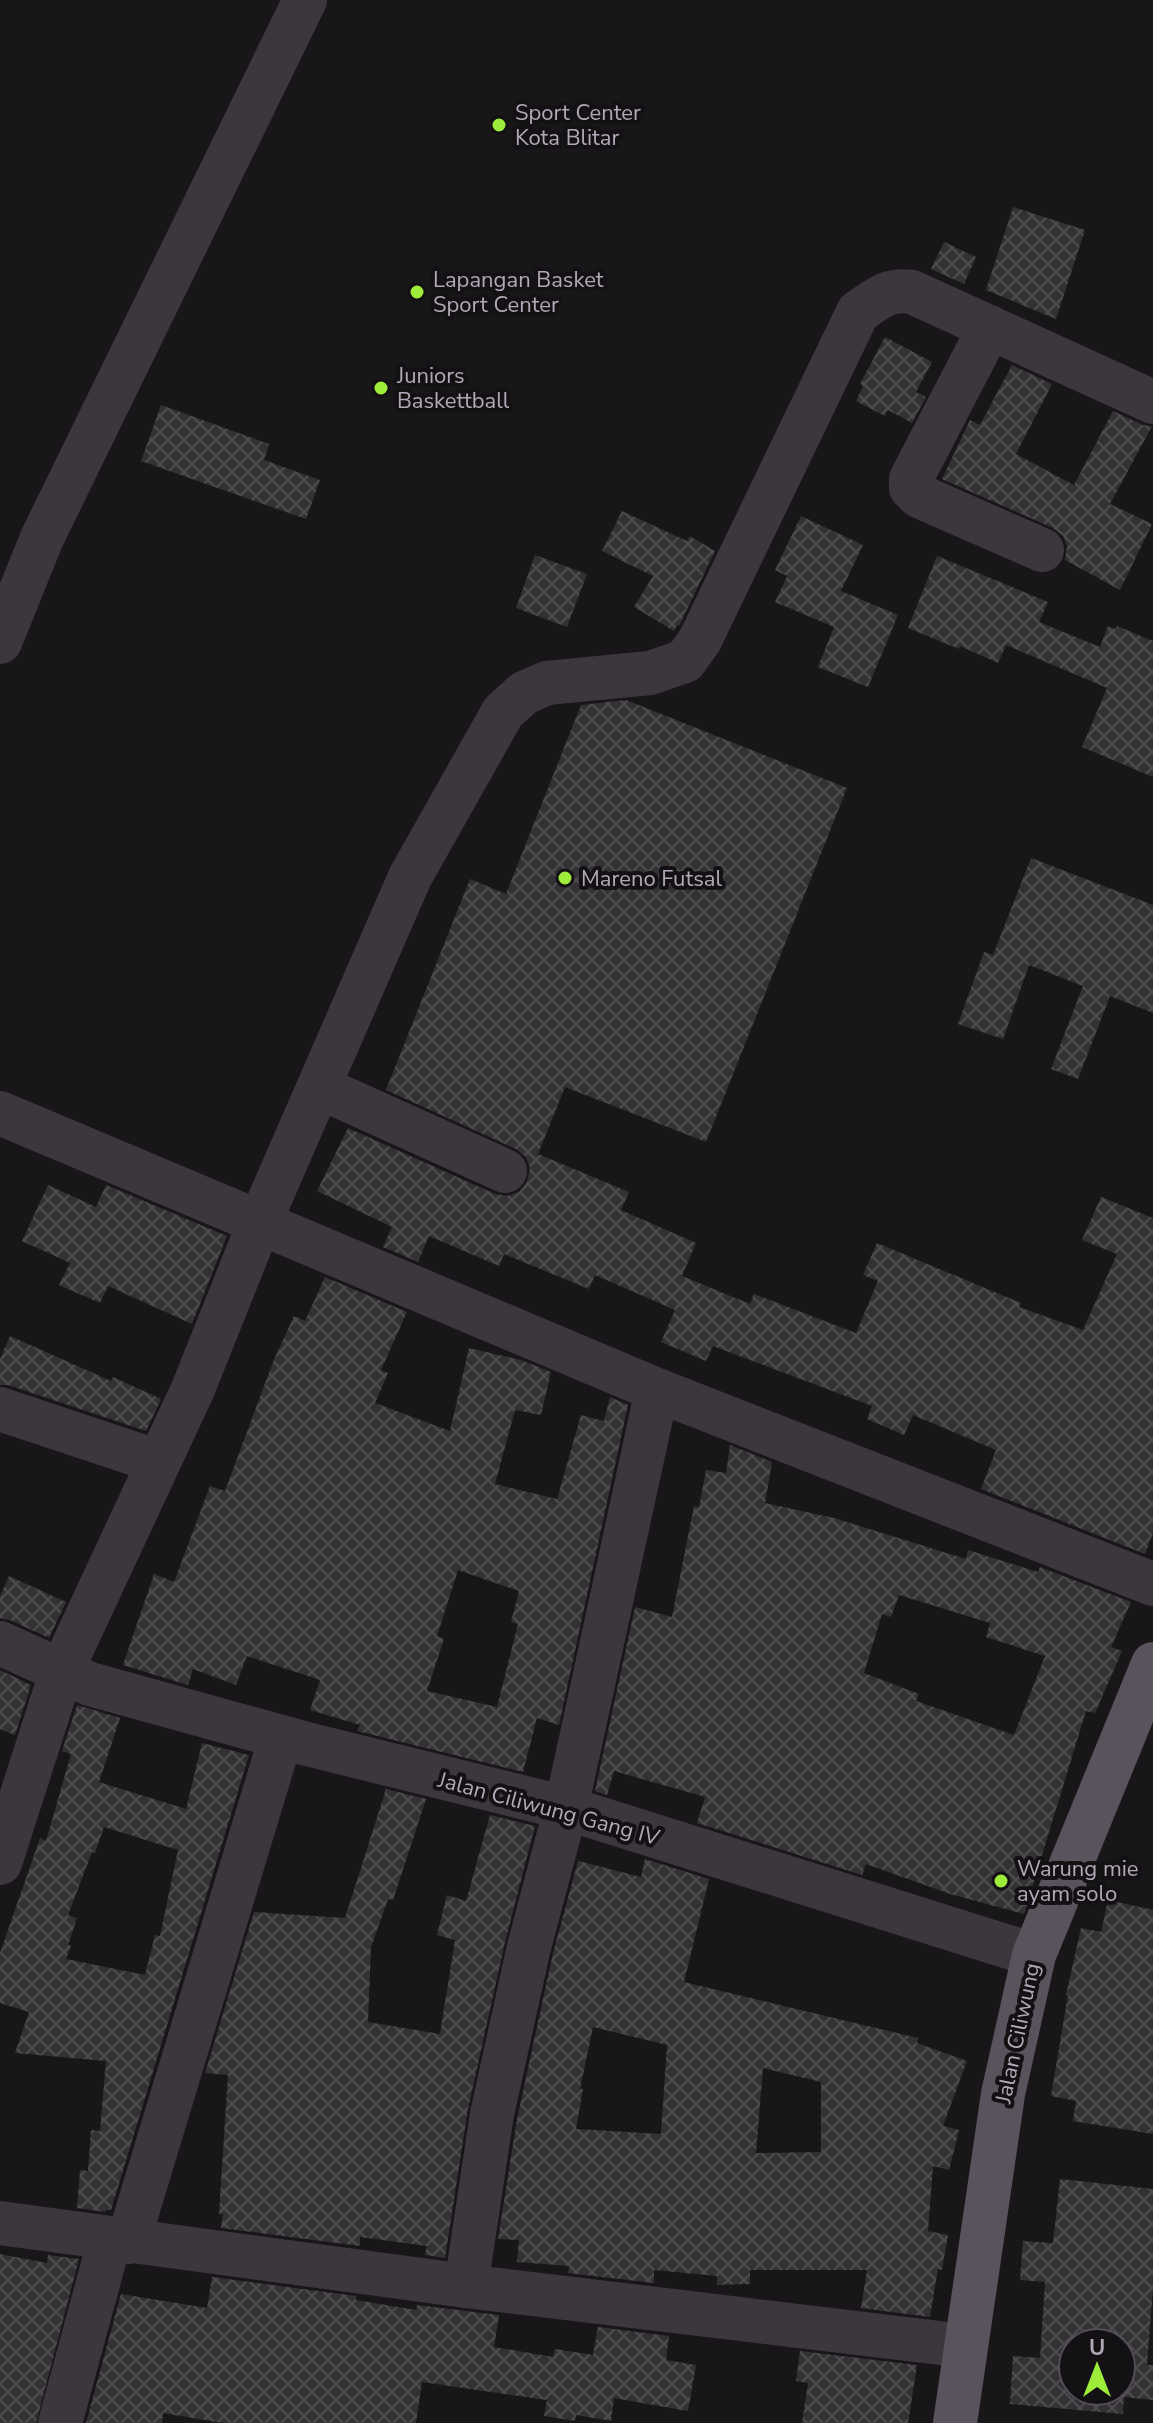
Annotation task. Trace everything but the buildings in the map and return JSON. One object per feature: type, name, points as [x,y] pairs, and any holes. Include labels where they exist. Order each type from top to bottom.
[{"type":"main road","name":"Jalan Ciliwung","points":[[955,2423],[1003,2094],[1034,1955],[1153,1664]]},
{"type":"street","points":[[0,642],[42,538],[305,0]]},
{"type":"street","points":[[0,1863],[14,1774],[193,1389],[259,1224],[410,877],[503,712],[524,693],[547,683],[650,673],[685,661],[700,640],[858,312],[881,296],[899,290],[912,292],[1153,402]]},
{"type":"street","points":[[990,327],[911,479],[911,488],[919,496],[1042,550]]},
{"type":"street","points":[[319,1087],[505,1171]]},
{"type":"street","points":[[0,1113],[657,1390],[1153,1584]]},
{"type":"street","points":[[466,2286],[492,2114],[529,1947],[566,1808],[657,1390]]},
{"type":"street","points":[[0,1409],[159,1462]]},
{"type":"street","name":"Jalan Ciliwung Gang IV","points":[[0,1643],[90,1684],[281,1737],[566,1808],[1034,1955]]},
{"type":"street","points":[[60,2423],[281,1737]]},
{"type":"street","points":[[0,2223],[466,2286],[965,2346]]},
{"type":"place","name":"Sport Center Kota Blitar","points":[[499,125]]},
{"type":"place","name":"Lapangan Basket Sport Center","points":[[417,292]]},
{"type":"place","name":"Juniors Baskettball","points":[[381,388]]},
{"type":"place","name":"Mareno Futsal","points":[[565,878]]},
{"type":"place","name":"Warung mie ayam solo","points":[[1001,1881]]}]
